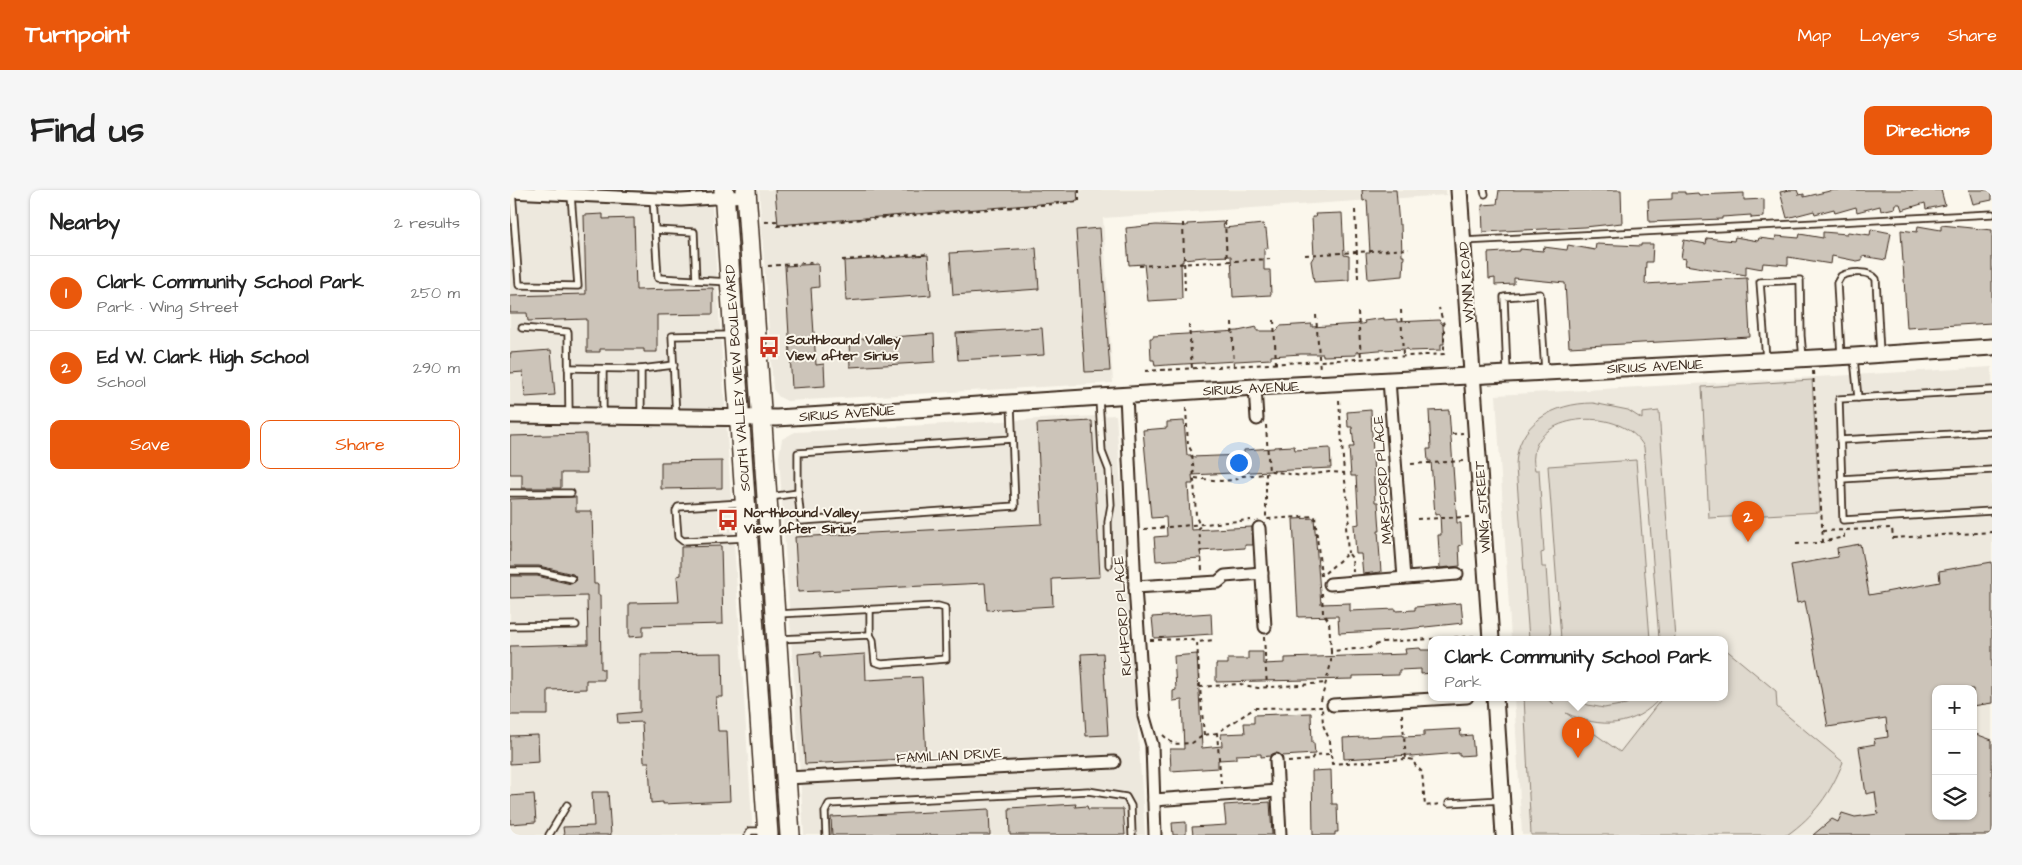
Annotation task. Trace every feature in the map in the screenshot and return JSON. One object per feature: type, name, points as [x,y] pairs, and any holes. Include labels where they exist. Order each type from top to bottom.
[{"type":"main road","name":"SOUTH VALLEY VIEW BOULEVARD","points":[[746,193],[790,835]]},
{"type":"main road","name":"SOUTH VALLEY VIEW BOULEVARD","points":[[725,194],[767,810],[779,822],[773,834]]},
{"type":"main road","points":[[731,282],[752,280]]},
{"type":"main road","points":[[751,580],[762,583],[767,625],[771,635],[777,639]]},
{"type":"main road","points":[[757,666],[768,671],[771,694],[781,710]]},
{"type":"main road","points":[[761,722],[775,736],[779,770],[786,778]]},
{"type":"street","name":"WYNN ROAD","points":[[1459,190],[1472,375]]},
{"type":"street","points":[[512,191],[602,193],[652,198],[746,193]]},
{"type":"street","name":"SIRIUS AVENUE","points":[[510,415],[762,418],[1255,387],[1992,347]]},
{"type":"street","name":"WING STREET","points":[[1472,375],[1484,636]]},
{"type":"street","name":"MARSFORD PLACE","points":[[1389,380],[1404,578]]},
{"type":"street","points":[[1255,387],[1262,419]]},
{"type":"street","name":"RICHFORD PLACE","points":[[1126,395],[1135,588],[1144,717],[1152,745],[1155,835]]},
{"type":"street","points":[[1258,524],[1265,627]]},
{"type":"street","points":[[1135,588],[1218,582],[1225,576],[1262,573]]},
{"type":"street","points":[[1325,580],[1404,578],[1456,574]]},
{"type":"street","points":[[1327,706],[1428,699]]},
{"type":"street","points":[[1495,701],[1504,835]]},
{"type":"street","points":[[1276,761],[1280,835]]},
{"type":"street","name":"FAMILIAN DRIVE","points":[[786,778],[1114,762]]},
{"type":"street","points":[[1154,800],[1278,791]]},
{"type":"lane","points":[[512,191],[519,286],[578,286],[571,192]]},
{"type":"lane","points":[[652,198],[658,278],[731,282]]},
{"type":"lane","points":[[1463,241],[1992,214]]},
{"type":"lane","points":[[655,230],[694,232],[696,280]]},
{"type":"lane","points":[[1858,398],[1840,335],[1837,283],[1844,274],[1866,273],[1874,276],[1876,279],[1880,354]]},
{"type":"lane","points":[[1766,360],[1760,282],[1800,280],[1803,358]]},
{"type":"lane","points":[[1507,373],[1504,297],[1540,294],[1546,371]]},
{"type":"lane","points":[[522,328],[568,332],[569,416]]},
{"type":"lane","points":[[676,418],[672,336],[734,335]]},
{"type":"lane","points":[[568,368],[641,369],[674,365]]},
{"type":"lane","points":[[603,369],[603,417]]},
{"type":"lane","points":[[641,369],[641,418]]},
{"type":"lane","points":[[1992,390],[1840,399],[1842,520],[1992,511]]},
{"type":"lane","points":[[1099,397],[1102,452],[1109,470],[1111,505],[1108,522],[1109,565]]},
{"type":"lane","points":[[1011,402],[1014,506],[801,521],[798,494],[798,453],[1012,440]]},
{"type":"lane","points":[[1840,440],[1992,432]]},
{"type":"lane","points":[[1842,479],[1992,470]]},
{"type":"lane","points":[[510,493],[571,493]]},
{"type":"lane","points":[[767,497],[798,494]]},
{"type":"lane","points":[[746,503],[678,508],[676,511],[678,537],[683,541],[748,538]]},
{"type":"lane","points":[[510,571],[538,571],[572,579]]},
{"type":"lane","points":[[775,614],[938,606],[945,608],[946,660],[882,664],[875,662],[873,640],[870,635],[870,610]]},
{"type":"lane","points":[[510,626],[576,625]]},
{"type":"lane","points":[[777,639],[870,635]]},
{"type":"lane","points":[[826,835],[825,812],[830,804],[1088,791],[1126,796],[1131,806],[1132,835]]},
{"type":"lane","points":[[1449,804],[1502,800]]},
{"type":"lane","points":[[549,835],[567,805]]},
{"type":"lane","points":[[748,835],[750,832],[773,834]]},
{"type":"path","points":[[762,222],[776,221],[777,226],[1079,202],[1079,190]]},
{"type":"path","points":[[1355,210],[1358,278]]},
{"type":"path","points":[[1225,221],[1227,262]]},
{"type":"path","points":[[1183,222],[1185,292]]},
{"type":"path","points":[[1305,255],[1409,249]]},
{"type":"path","points":[[842,260],[928,254]]},
{"type":"path","points":[[1139,266],[1270,259]]},
{"type":"path","points":[[765,266],[817,262]]},
{"type":"path","points":[[1145,371],[1444,354],[1444,325],[1439,308]]},
{"type":"path","points":[[1401,310],[1404,356]]},
{"type":"path","points":[[1358,312],[1361,359]]},
{"type":"path","points":[[1316,315],[1320,370]]},
{"type":"path","points":[[1274,320],[1276,364]]},
{"type":"path","points":[[1232,322],[1234,367]]},
{"type":"path","points":[[1189,324],[1192,368]]},
{"type":"path","points":[[1813,371],[1823,542]]},
{"type":"path","points":[[1339,400],[1344,473],[1350,519],[1346,526],[1348,553]]},
{"type":"path","points":[[1186,408],[1188,445],[1192,452],[1196,516],[1199,524],[1202,583]]},
{"type":"path","points":[[1262,419],[1270,472]]},
{"type":"path","points":[[1452,434],[1463,433]]},
{"type":"path","points":[[1411,464],[1465,461]]},
{"type":"path","points":[[1194,478],[1221,481],[1270,472],[1302,476],[1329,472],[1344,473]]},
{"type":"path","points":[[1266,474],[1266,519],[1315,516],[1325,580]]},
{"type":"path","points":[[1417,519],[1469,517]]},
{"type":"path","points":[[1132,530],[1199,524],[1258,524]]},
{"type":"path","points":[[1822,531],[1892,528],[1893,538],[1992,532]]},
{"type":"path","points":[[1796,544],[1823,542],[1844,537],[1844,530]]},
{"type":"path","points":[[1265,627],[1263,643],[1267,687]]},
{"type":"path","points":[[1139,641],[1189,639],[1197,642],[1214,640]]},
{"type":"path","points":[[1327,706],[1321,699],[1331,663],[1331,651],[1369,648],[1382,642],[1428,640]]},
{"type":"path","points":[[1197,642],[1204,735]]},
{"type":"path","points":[[1200,687],[1240,684],[1258,688],[1326,683]]},
{"type":"path","points":[[1401,701],[1406,759]]},
{"type":"path","points":[[1163,735],[1173,744],[1192,743],[1204,735],[1217,733],[1255,708],[1327,706]]},
{"type":"path","points":[[1327,706],[1323,725],[1330,741],[1332,764],[1414,760],[1414,765],[1422,772],[1425,806],[1449,804]]},
{"type":"path","points":[[1217,733],[1222,795]]},
{"type":"path","points":[[1276,761],[1311,760],[1314,755],[1331,754]]},
{"type":"shaded area","points":[[510,190],[711,190],[753,835],[510,835]]},
{"type":"shaded area","points":[[759,190],[1446,190],[1446,195],[1103,218],[1113,383],[787,401],[779,397],[773,389]]},
{"type":"shaded area","points":[[1992,367],[1992,835],[1522,835],[1514,701],[1728,701],[1728,636],[1511,636],[1496,395]]},
{"type":"shaded area","points":[[1812,380],[1820,512],[1709,518],[1702,387]]},
{"type":"shaded area","points":[[1593,403],[1628,410],[1642,419],[1642,413],[1659,411],[1675,636],[1659,636],[1644,447],[1633,434],[1618,425],[1601,420],[1582,420],[1565,423],[1550,430],[1539,441],[1534,455],[1535,470],[1539,470],[1544,552],[1541,553],[1542,567],[1546,567],[1551,636],[1529,636],[1516,467],[1518,452],[1523,438],[1530,427],[1540,418],[1551,412],[1578,404]]},
{"type":"shaded area","points":[[1116,415],[1145,835],[804,835],[779,456],[782,439],[795,432]]},
{"type":"shaded area","points":[[1636,460],[1650,636],[1561,636],[1548,466]]},
{"type":"shaded area","points":[[1728,651],[1776,691],[1777,707],[1843,762],[1833,784],[1821,803],[1797,828],[1787,835],[1531,835],[1524,701],[1550,701],[1554,704],[1551,701],[1580,701],[1588,705],[1604,708],[1626,704],[1631,701],[1657,701],[1640,715],[1616,723],[1592,722],[1566,713],[1620,752],[1660,701],[1728,701]]},
{"type":"building","points":[[775,190],[1077,190],[1078,201],[778,225]]},
{"type":"building","points":[[1362,190],[1396,190],[1399,225],[1401,225],[1402,256],[1404,256],[1403,276],[1368,279],[1366,253],[1370,253],[1367,200],[1363,201]]},
{"type":"building","points":[[1499,190],[1621,190],[1622,223],[1585,227],[1483,232],[1482,205],[1497,204]]},
{"type":"building","points":[[1797,190],[1799,195],[1804,194],[1804,197],[1834,190],[1941,190],[1945,205],[1926,209],[1925,203],[1902,210],[1900,204],[1896,204],[1895,208],[1881,211],[1880,206],[1857,212],[1856,207],[1835,213],[1834,209],[1815,214],[1814,211],[1787,218],[1780,192]]},
{"type":"building","points":[[1969,190],[1992,190],[1992,200],[1973,204]]},
{"type":"building","points":[[1672,192],[1698,193],[1699,195],[1744,193],[1744,200],[1764,199],[1764,217],[1751,218],[1751,215],[1722,217],[1722,219],[1649,222],[1648,200],[1672,199]]},
{"type":"building","points":[[1342,213],[1344,255],[1349,256],[1349,280],[1314,282],[1311,261],[1314,256],[1312,217],[1316,217],[1315,214]]},
{"type":"building","points":[[603,214],[603,219],[634,218],[636,290],[713,288],[713,314],[657,315],[657,352],[644,352],[644,349],[600,349],[600,352],[587,352],[587,319],[528,321],[527,313],[510,313],[510,296],[586,294],[584,215]]},
{"type":"building","points":[[1223,222],[1224,228],[1263,224],[1264,229],[1266,229],[1268,248],[1264,248],[1264,270],[1270,270],[1271,295],[1233,297],[1231,256],[1205,257],[1183,259],[1183,262],[1181,262],[1182,299],[1148,301],[1144,264],[1129,265],[1126,228],[1156,225],[1187,226],[1187,224]]},
{"type":"building","points":[[1941,225],[1992,230],[1992,323],[1907,328],[1901,230],[1917,232],[1918,226],[1941,230]]},
{"type":"building","points":[[1100,228],[1110,371],[1085,372],[1076,230]]},
{"type":"building","points":[[1871,229],[1891,233],[1886,260],[1862,256],[1862,260],[1857,261],[1832,256],[1831,264],[1788,257],[1788,265],[1763,263],[1762,269],[1746,266],[1746,275],[1685,265],[1686,259],[1681,258],[1684,240],[1706,244],[1707,238],[1734,241],[1735,237],[1758,241],[1759,238],[1775,240],[1776,236],[1799,238],[1800,234],[1823,238],[1823,232],[1847,234],[1848,232],[1870,235]]},
{"type":"building","points":[[1596,244],[1641,246],[1641,244],[1653,244],[1652,262],[1646,262],[1645,284],[1747,278],[1750,337],[1569,347],[1565,283],[1514,278],[1514,284],[1495,285],[1495,278],[1489,279],[1488,253],[1520,251],[1520,249],[1543,251],[1544,247],[1567,250],[1568,245],[1595,250]]},
{"type":"building","points":[[1036,248],[1039,289],[953,295],[950,253]]},
{"type":"building","points":[[928,255],[931,295],[846,301],[844,261]]},
{"type":"building","points":[[818,264],[819,287],[811,288],[816,365],[824,364],[825,386],[792,388],[785,266]]},
{"type":"building","points":[[1384,318],[1384,320],[1397,319],[1397,322],[1439,320],[1443,325],[1444,344],[1441,344],[1441,350],[1379,350],[1356,352],[1356,355],[1323,356],[1323,354],[1301,354],[1271,356],[1271,359],[1155,366],[1154,360],[1151,360],[1150,338],[1153,338],[1153,336],[1238,331],[1257,327],[1257,331],[1277,331],[1280,326],[1312,324],[1312,327],[1362,324],[1365,323],[1364,321]]},
{"type":"building","points":[[1042,328],[1044,355],[958,360],[956,333]]},
{"type":"building","points":[[934,334],[935,362],[850,367],[849,340]]},
{"type":"building","points":[[551,350],[555,395],[525,397],[523,372],[510,373],[510,353]]},
{"type":"building","points":[[1371,410],[1375,502],[1378,502],[1381,572],[1363,574],[1361,554],[1356,554],[1354,525],[1359,524],[1356,476],[1351,476],[1349,447],[1354,447],[1352,427],[1348,427],[1347,412]]},
{"type":"building","points":[[1449,410],[1457,523],[1461,523],[1462,545],[1459,546],[1460,566],[1440,568],[1438,535],[1441,535],[1440,514],[1435,515],[1431,461],[1428,461],[1427,449],[1431,449],[1429,411]]},
{"type":"building","points":[[1092,421],[1100,577],[1052,579],[1053,606],[987,610],[985,583],[798,592],[795,537],[1042,524],[1037,424]]},
{"type":"building","points":[[1184,421],[1187,455],[1191,455],[1191,457],[1244,455],[1244,450],[1274,447],[1294,446],[1295,450],[1330,448],[1331,468],[1192,475],[1193,484],[1188,484],[1191,530],[1252,527],[1253,545],[1245,545],[1245,548],[1200,551],[1201,558],[1156,561],[1154,537],[1167,536],[1166,517],[1151,518],[1143,430],[1167,428],[1167,422]]},
{"type":"building","points":[[586,434],[587,473],[561,473],[561,488],[522,488],[522,474],[510,474],[510,436]]},
{"type":"building","points":[[722,461],[722,488],[661,489],[661,462]]},
{"type":"building","points":[[576,497],[576,511],[592,511],[594,584],[598,584],[598,595],[600,595],[601,669],[604,669],[604,680],[586,680],[586,689],[548,690],[548,715],[510,715],[510,646],[588,644],[587,596],[510,598],[510,576],[537,576],[571,584],[577,580],[573,574],[539,566],[510,566],[510,499]]},
{"type":"building","points":[[1314,518],[1321,604],[1350,603],[1350,611],[1396,609],[1396,611],[1415,610],[1415,607],[1461,603],[1463,623],[1397,630],[1339,633],[1338,616],[1298,617],[1293,519]]},
{"type":"building","points":[[1860,544],[1869,595],[1940,582],[1939,571],[1992,562],[1992,703],[1977,705],[1977,685],[1932,685],[1932,820],[1977,820],[1977,734],[1992,740],[1992,835],[1813,835],[1832,819],[1838,822],[1842,813],[1855,817],[1878,814],[1875,792],[1866,794],[1859,747],[1875,744],[1874,739],[1888,737],[1886,718],[1828,727],[1805,601],[1797,603],[1791,565],[1838,557],[1837,548]]},
{"type":"building","points":[[721,546],[723,624],[643,626],[643,636],[629,637],[629,603],[679,602],[677,576],[681,575],[681,547]]},
{"type":"building","points":[[1211,613],[1212,634],[1154,638],[1152,617]]},
{"type":"building","points":[[1420,648],[1421,650],[1428,650],[1428,673],[1421,674],[1421,669],[1399,670],[1399,675],[1353,676],[1353,679],[1216,682],[1216,664],[1228,664],[1228,659],[1248,659],[1248,652],[1263,652],[1263,664],[1285,663],[1285,658],[1406,654],[1405,649]]},
{"type":"building","points":[[820,652],[820,657],[865,654],[866,680],[922,677],[926,758],[805,764],[798,654]]},
{"type":"building","points":[[722,653],[723,697],[716,697],[718,731],[727,731],[730,801],[651,803],[649,762],[644,762],[642,722],[618,723],[617,714],[640,712],[640,654]]},
{"type":"building","points":[[1103,653],[1108,735],[1086,736],[1081,654]]},
{"type":"building","points":[[1197,654],[1202,748],[1222,746],[1221,734],[1245,733],[1244,723],[1254,723],[1254,715],[1311,713],[1312,743],[1314,743],[1315,754],[1282,756],[1275,753],[1270,756],[1261,757],[1261,754],[1236,755],[1236,759],[1218,760],[1218,768],[1171,771],[1170,749],[1184,749],[1182,700],[1173,701],[1173,691],[1176,690],[1174,656]]},
{"type":"building","points":[[1460,729],[1461,736],[1472,735],[1474,755],[1459,756],[1459,753],[1344,759],[1343,738],[1403,735],[1403,737],[1424,736],[1424,731]]},
{"type":"building","points":[[538,735],[539,762],[510,764],[510,736]]},
{"type":"building","points":[[1331,770],[1332,804],[1337,804],[1338,832],[1335,832],[1335,835],[1313,835],[1312,771]]},
{"type":"building","points":[[592,792],[608,792],[611,835],[564,835],[563,827],[594,826]]},
{"type":"building","points":[[534,794],[536,822],[510,824],[510,796]]},
{"type":"building","points":[[1270,802],[1272,835],[1193,835],[1192,827],[1226,825],[1224,805]]},
{"type":"building","points":[[1076,804],[1075,807],[1087,806],[1088,809],[1123,809],[1125,835],[1010,835],[1009,808]]},
{"type":"building","points":[[989,809],[990,835],[832,835],[831,817]]},
{"type":"building","points":[[1186,822],[1186,835],[1173,835],[1172,823]]},
{"type":"place","name":"Southbound Valley View after Sirius","points":[[769,347]]},
{"type":"place","name":"Northbound Valley View after Sirius","points":[[728,520]]},
{"type":"place","name":"Ed W. Clark High School","points":[[1748,542]]},
{"type":"place","name":"Clark Community School Park","points":[[1578,758]]}]
